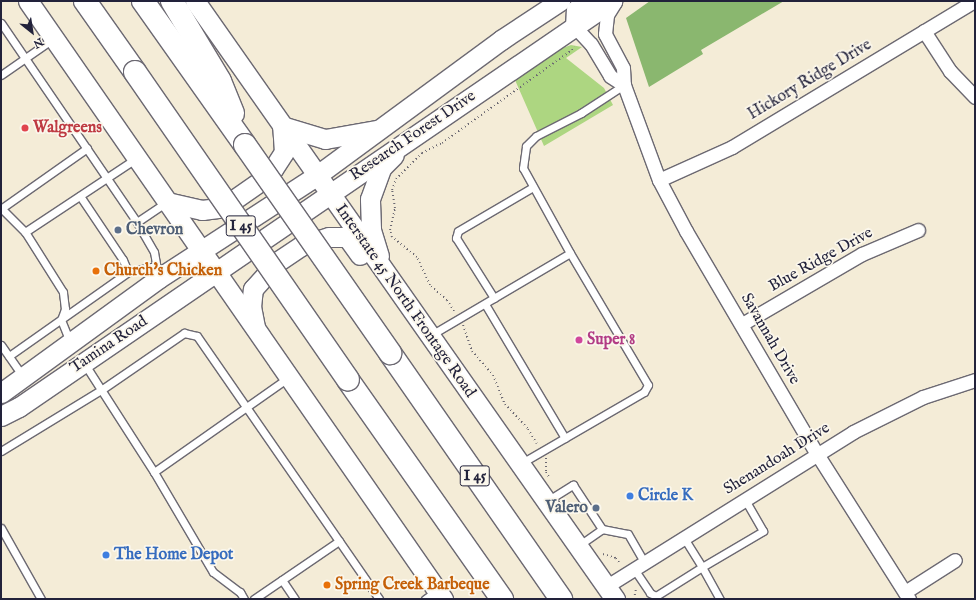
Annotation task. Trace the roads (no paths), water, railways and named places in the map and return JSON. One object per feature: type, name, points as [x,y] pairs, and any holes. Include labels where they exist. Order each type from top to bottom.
[{"type":"highway","points":[[80,1],[91,8]]},
{"type":"highway","name":"I 45","points":[[143,1],[245,145],[560,599]]},
{"type":"highway","points":[[172,1],[220,81],[245,145]]},
{"type":"highway","name":"I 45","points":[[91,8],[348,380],[502,599]]},
{"type":"main road","points":[[28,1],[215,273],[289,377],[435,596]]},
{"type":"main road","name":"Interstate 45 North Frontage Road","points":[[196,1],[316,176],[430,335],[577,547],[611,593]]},
{"type":"main road","name":"Research Forest Drive","points":[[200,251],[316,176],[366,141],[377,130],[560,1]]},
{"type":"main road","points":[[575,27],[576,10],[587,1]]},
{"type":"main road","name":"Research Forest Drive","points":[[215,273],[328,193],[612,1]]},
{"type":"main road","points":[[167,202],[202,210],[218,208],[232,201],[261,181],[273,169],[284,152],[282,126],[325,139],[377,130]]},
{"type":"main road","points":[[255,329],[251,306],[253,289],[278,262],[301,246],[329,237],[347,237],[372,271],[383,271],[371,229],[370,199],[381,168],[407,140]]},
{"type":"main road","name":"Tamina Road","points":[[1,393],[70,343],[158,272],[200,251]]},
{"type":"main road","name":"Tamina Road","points":[[1,416],[19,407],[215,273]]},
{"type":"street","name":"Savannah Drive","points":[[616,1],[607,15],[605,34],[623,68],[624,85],[659,180],[686,231],[817,454],[907,596]]},
{"type":"street","name":"Hickory Ridge Drive","points":[[659,180],[732,147],[974,1]]},
{"type":"street","points":[[575,27],[591,44],[610,76],[624,85]]},
{"type":"street","points":[[924,31],[950,72],[975,97]]},
{"type":"street","name":"Blue Ridge Drive","points":[[742,324],[862,254],[918,230]]},
{"type":"street","name":"Shenandoah Drive","points":[[611,593],[639,566],[817,454],[900,407],[975,380]]},
{"type":"street","points":[[907,596],[955,560]]},
{"type":"lane","points":[[1,23],[108,177],[137,222],[154,252],[158,272],[128,272],[8,356]]},
{"type":"lane","points":[[1,75],[54,38]]},
{"type":"lane","points":[[520,464],[644,392],[648,385],[570,253],[523,168],[526,146],[536,136],[581,112],[624,85]]},
{"type":"lane","points":[[70,343],[61,320],[65,309],[63,292],[25,232],[1,208],[87,148]]},
{"type":"lane","points":[[25,232],[137,158]]},
{"type":"lane","points":[[494,298],[456,238],[458,231],[533,187]]},
{"type":"lane","points":[[80,196],[123,260],[128,272]]},
{"type":"lane","points":[[137,222],[167,202]]},
{"type":"lane","points":[[430,335],[570,253]]},
{"type":"lane","points":[[485,304],[565,438]]},
{"type":"lane","points":[[1,451],[101,390],[184,333],[197,336],[379,599]]},
{"type":"lane","points":[[1,345],[23,377]]},
{"type":"lane","points":[[83,362],[154,472],[214,572],[240,592],[244,599]]},
{"type":"lane","points":[[154,472],[289,377]]},
{"type":"lane","points":[[546,502],[573,485],[602,529],[628,534],[650,593],[656,596],[763,531],[745,500]]},
{"type":"lane","points":[[1,528],[42,599]]},
{"type":"lane","points":[[577,547],[602,529]]},
{"type":"lane","points":[[684,538],[720,599]]},
{"type":"lane","points":[[254,599],[339,541]]},
{"type":"lane","points":[[282,580],[295,599]]},
{"type":"place","name":"Walgreens","points":[[25,128]]},
{"type":"place","name":"Chevron","points":[[118,230]]},
{"type":"place","name":"Church's Chicken","points":[[96,271]]},
{"type":"place","name":"Super 8","points":[[579,340]]},
{"type":"place","name":"Circle K","points":[[630,496]]},
{"type":"place","name":"Valero","points":[[596,508]]},
{"type":"place","name":"The Home Depot","points":[[106,555]]},
{"type":"place","name":"Spring Creek Barbeque","points":[[327,585]]}]
